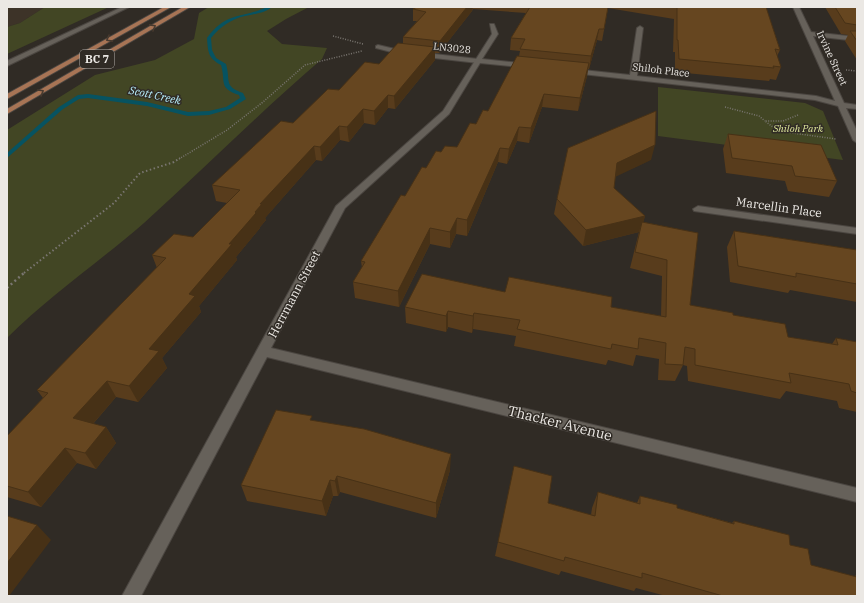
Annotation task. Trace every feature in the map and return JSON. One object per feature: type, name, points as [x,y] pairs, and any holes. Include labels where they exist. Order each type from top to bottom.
[{"type":"main road","name":"BC 7","points":[[7,97],[168,7]]},
{"type":"main road","name":"BC 7","points":[[7,112],[187,7]]},
{"type":"street","points":[[7,64],[126,7]]},
{"type":"street","name":"Irvine Street","points":[[796,7],[857,140]]},
{"type":"street","name":"Herrmann Street","points":[[131,596],[341,206],[446,112],[495,34],[492,25]]},
{"type":"street","points":[[633,77],[640,28]]},
{"type":"street","points":[[809,34],[857,39]]},
{"type":"street","points":[[478,61],[538,67]]},
{"type":"street","name":"Shiloh Place","points":[[568,70],[816,98],[841,105],[857,107]]},
{"type":"street","name":"Marcellin Place","points":[[698,209],[857,231]]},
{"type":"street","name":"Thacker Avenue","points":[[263,351],[857,495]]},
{"type":"lane","name":"LN3028","points":[[378,47],[399,52],[478,61]]},
{"type":"path","points":[[333,36],[378,47]]},
{"type":"path","points":[[7,288],[27,270],[114,203],[140,173],[174,162],[226,130],[263,102],[305,65],[378,47]]},
{"type":"path","points":[[805,112],[783,121],[765,122],[778,131],[839,139]]},
{"type":"shaded area","points":[[7,7],[45,7],[20,23],[7,27]]},
{"type":"green space","points":[[45,7],[109,7],[7,54],[7,27],[20,23]]},
{"type":"green space","points":[[209,7],[309,7],[267,31],[282,44],[327,48],[322,59],[144,223],[57,293],[7,338],[7,130],[95,75],[155,60],[194,39],[199,13]]},
{"type":"green space","name":"Shiloh Park","points":[[658,87],[805,103],[823,111],[843,160],[658,136]]},
{"type":"building","points":[[417,7],[467,7],[440,41],[403,37],[426,12],[413,9]]},
{"type":"building","points":[[530,7],[608,7],[604,29],[599,29],[591,56],[520,49],[525,39],[511,38]]},
{"type":"building","points":[[677,7],[766,7],[780,50],[775,49],[781,67],[773,66],[774,68],[679,59],[677,40]]},
{"type":"building","points":[[835,7],[857,7],[857,25],[845,23]]},
{"type":"building","points":[[850,31],[857,31],[857,41]]},
{"type":"building","points":[[398,43],[435,47],[394,96],[388,95],[374,111],[363,109],[347,127],[339,126],[320,147],[314,146],[260,204],[262,204],[255,212],[256,213],[229,244],[232,244],[189,294],[195,296],[149,349],[159,351],[129,386],[107,381],[73,418],[106,427],[85,453],[65,448],[28,492],[7,486],[7,436],[48,393],[37,390],[166,258],[152,255],[174,234],[193,237],[240,190],[212,185],[281,121],[293,123],[328,89],[339,90],[365,62],[379,64]]},
{"type":"building","points":[[517,56],[589,63],[580,98],[544,94],[531,128],[519,127],[509,149],[500,148],[467,220],[457,218],[450,232],[430,228],[398,291],[353,282],[365,262],[361,261],[401,195],[405,196],[422,167],[426,168],[436,151],[441,152],[445,146],[457,147],[470,123],[476,124],[483,110],[488,111]]},
{"type":"building","points":[[656,111],[655,145],[617,163],[614,188],[645,216],[586,230],[557,199],[568,148]]},
{"type":"building","points":[[728,134],[821,145],[837,181],[795,176],[792,166],[732,158]]},
{"type":"building","points":[[642,222],[698,233],[690,305],[733,313],[733,315],[785,324],[788,337],[838,345],[836,338],[857,342],[857,393],[851,391],[849,384],[789,373],[791,383],[695,365],[695,349],[685,347],[683,365],[665,364],[666,343],[639,338],[638,349],[612,344],[611,349],[517,329],[520,320],[474,313],[473,316],[448,311],[446,316],[405,307],[422,274],[505,292],[509,277],[612,297],[611,307],[666,317],[667,260],[635,252]]},
{"type":"building","points":[[734,231],[857,250],[857,284],[796,273],[796,277],[738,266]]},
{"type":"building","points":[[276,410],[312,416],[310,420],[364,429],[451,454],[436,503],[337,476],[335,481],[330,480],[322,501],[241,485]]},
{"type":"building","points":[[514,466],[552,476],[548,503],[595,516],[598,492],[640,504],[640,496],[677,505],[677,508],[734,524],[734,521],[789,535],[790,545],[808,549],[811,565],[857,577],[857,596],[723,596],[642,573],[642,578],[565,557],[564,561],[498,542]]},
{"type":"building","points":[[7,516],[37,525],[7,563]]},
{"type":"waterway","name":"Scott Creek","points":[[7,156],[61,108],[78,97],[88,96],[147,104],[188,114],[209,113],[228,108],[243,99],[241,94],[230,90],[227,85],[223,64],[214,59],[210,50],[209,38],[216,30],[228,21],[238,16],[270,7]]}]
